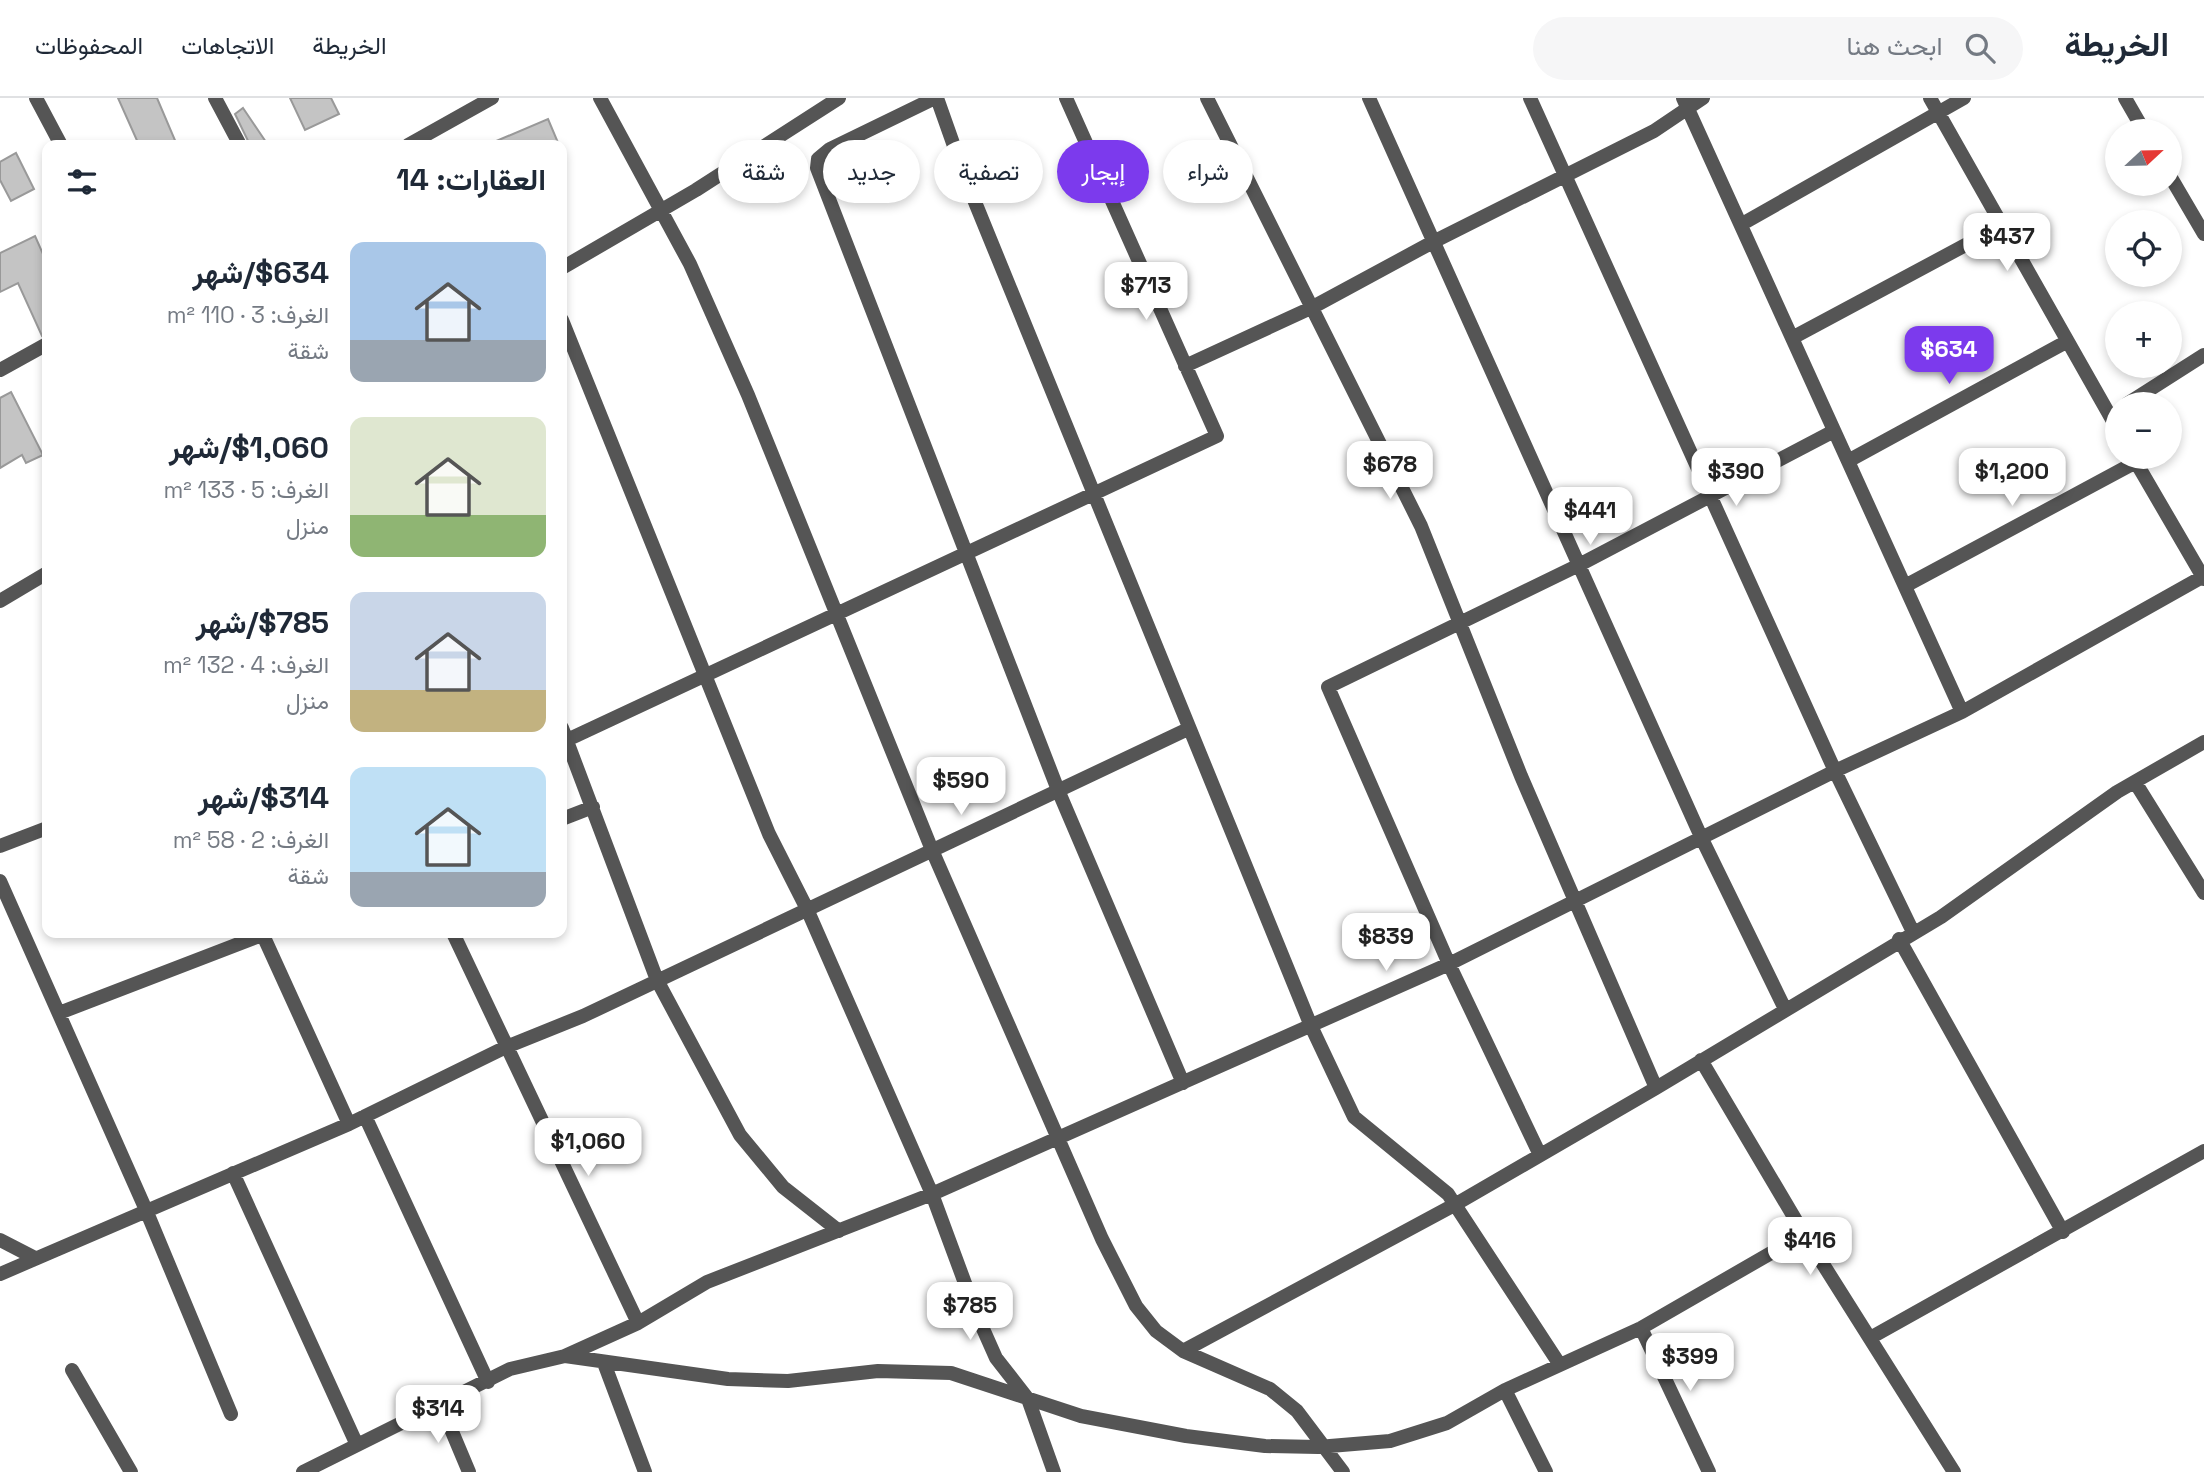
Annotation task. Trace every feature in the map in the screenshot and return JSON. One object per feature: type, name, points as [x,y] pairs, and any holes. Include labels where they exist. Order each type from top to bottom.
[{"type":"street","points":[[36,98],[58,140]]},
{"type":"street","points":[[215,98],[237,140]]},
{"type":"street","points":[[417,140],[492,98]]},
{"type":"street","points":[[600,98],[690,264],[748,394],[932,850],[1102,1240],[1136,1306],[1156,1331],[1183,1351],[1270,1389],[1297,1410],[1343,1472]]},
{"type":"street","points":[[567,265],[696,190],[839,98]]},
{"type":"street","points":[[1183,1083],[1058,790],[817,168],[818,159],[831,149],[936,98],[966,180],[1188,729],[1311,1026],[1354,1117],[1436,1183],[1456,1205],[1560,1365]]},
{"type":"street","points":[[567,733],[707,676],[965,552],[1093,496],[1217,436],[1066,98]]},
{"type":"street","points":[[1207,98],[1416,516],[1575,902],[1656,1088]]},
{"type":"street","points":[[1369,98],[1702,839],[1784,1009]]},
{"type":"street","points":[[1531,98],[1835,771],[1913,932]]},
{"type":"street","points":[[1185,366],[1311,308],[1433,242],[1654,131],[1686,103],[1703,98]]},
{"type":"street","points":[[1930,98],[2066,342],[2105,401]]},
{"type":"street","points":[[1742,224],[1964,98]]},
{"type":"street","points":[[2125,98],[2137,119]]},
{"type":"street","points":[[1686,103],[1962,712]]},
{"type":"street","points":[[2182,196],[2204,234]]},
{"type":"street","points":[[1792,338],[2001,226]]},
{"type":"street","points":[[567,332],[769,834],[807,909],[932,1194],[976,1313],[996,1358],[1028,1399],[1054,1472]]},
{"type":"street","points":[[1848,461],[2066,342]]},
{"type":"street","points":[[1,368],[42,347]]},
{"type":"street","points":[[2146,392],[2204,355]]},
{"type":"street","points":[[1540,1155],[1449,964],[1328,687],[1578,565],[1834,431]]},
{"type":"street","points":[[1905,586],[2117,469]]},
{"type":"street","points":[[303,1472],[510,1369],[565,1356],[638,1323],[707,1282],[932,1194],[1449,964],[1835,771],[1962,712],[2203,578],[2141,469]]},
{"type":"street","points":[[0,600],[42,576]]},
{"type":"street","points":[[0,1274],[349,1124],[506,1047],[583,1016],[1188,729]]},
{"type":"street","points":[[567,742],[657,980],[754,1155],[783,1187],[839,1231]]},
{"type":"street","points":[[1183,1351],[1456,1205],[1656,1088],[1899,939],[1941,917],[2135,782],[2204,742]]},
{"type":"street","points":[[2135,782],[2204,893]]},
{"type":"street","points":[[567,817],[593,807]]},
{"type":"street","points":[[0,846],[42,830]]},
{"type":"street","points":[[0,881],[146,1210],[231,1414]]},
{"type":"street","points":[[59,1013],[251,938]]},
{"type":"street","points":[[266,938],[349,1124]]},
{"type":"street","points":[[455,938],[638,1323]]},
{"type":"street","points":[[1899,939],[2063,1231]]},
{"type":"street","points":[[1701,1060],[1804,1234],[1954,1472]]},
{"type":"street","points":[[365,1116],[488,1382]]},
{"type":"street","points":[[1870,1338],[2204,1151]]},
{"type":"street","points":[[233,1173],[357,1445]]},
{"type":"street","points":[[565,1356],[728,1379],[788,1381],[913,1370],[951,1373],[1081,1416],[1186,1436],[1265,1446],[1327,1447],[1390,1441],[1447,1423],[1505,1390],[1641,1328],[1804,1234]]},
{"type":"street","points":[[0,1240],[35,1258]]},
{"type":"street","points":[[1641,1328],[1709,1472]]},
{"type":"street","points":[[604,1363],[645,1472]]},
{"type":"street","points":[[72,1370],[131,1472]]},
{"type":"street","points":[[1505,1390],[1546,1472]]},
{"type":"street","points":[[440,1404],[469,1472]]},
{"type":"building","points":[[118,98],[157,98],[175,140],[137,140]]},
{"type":"building","points":[[290,98],[331,98],[339,114],[305,130]]},
{"type":"building","points":[[243,108],[265,140],[248,140],[235,114]]},
{"type":"building","points":[[548,119],[557,140],[499,140]]},
{"type":"building","points":[[16,153],[34,189],[11,201],[0,180],[0,162]]},
{"type":"building","points":[[35,236],[42,252],[42,336],[18,283],[0,292],[0,253]]},
{"type":"building","points":[[11,392],[42,455],[26,463],[22,455],[0,468],[0,398]]}]
